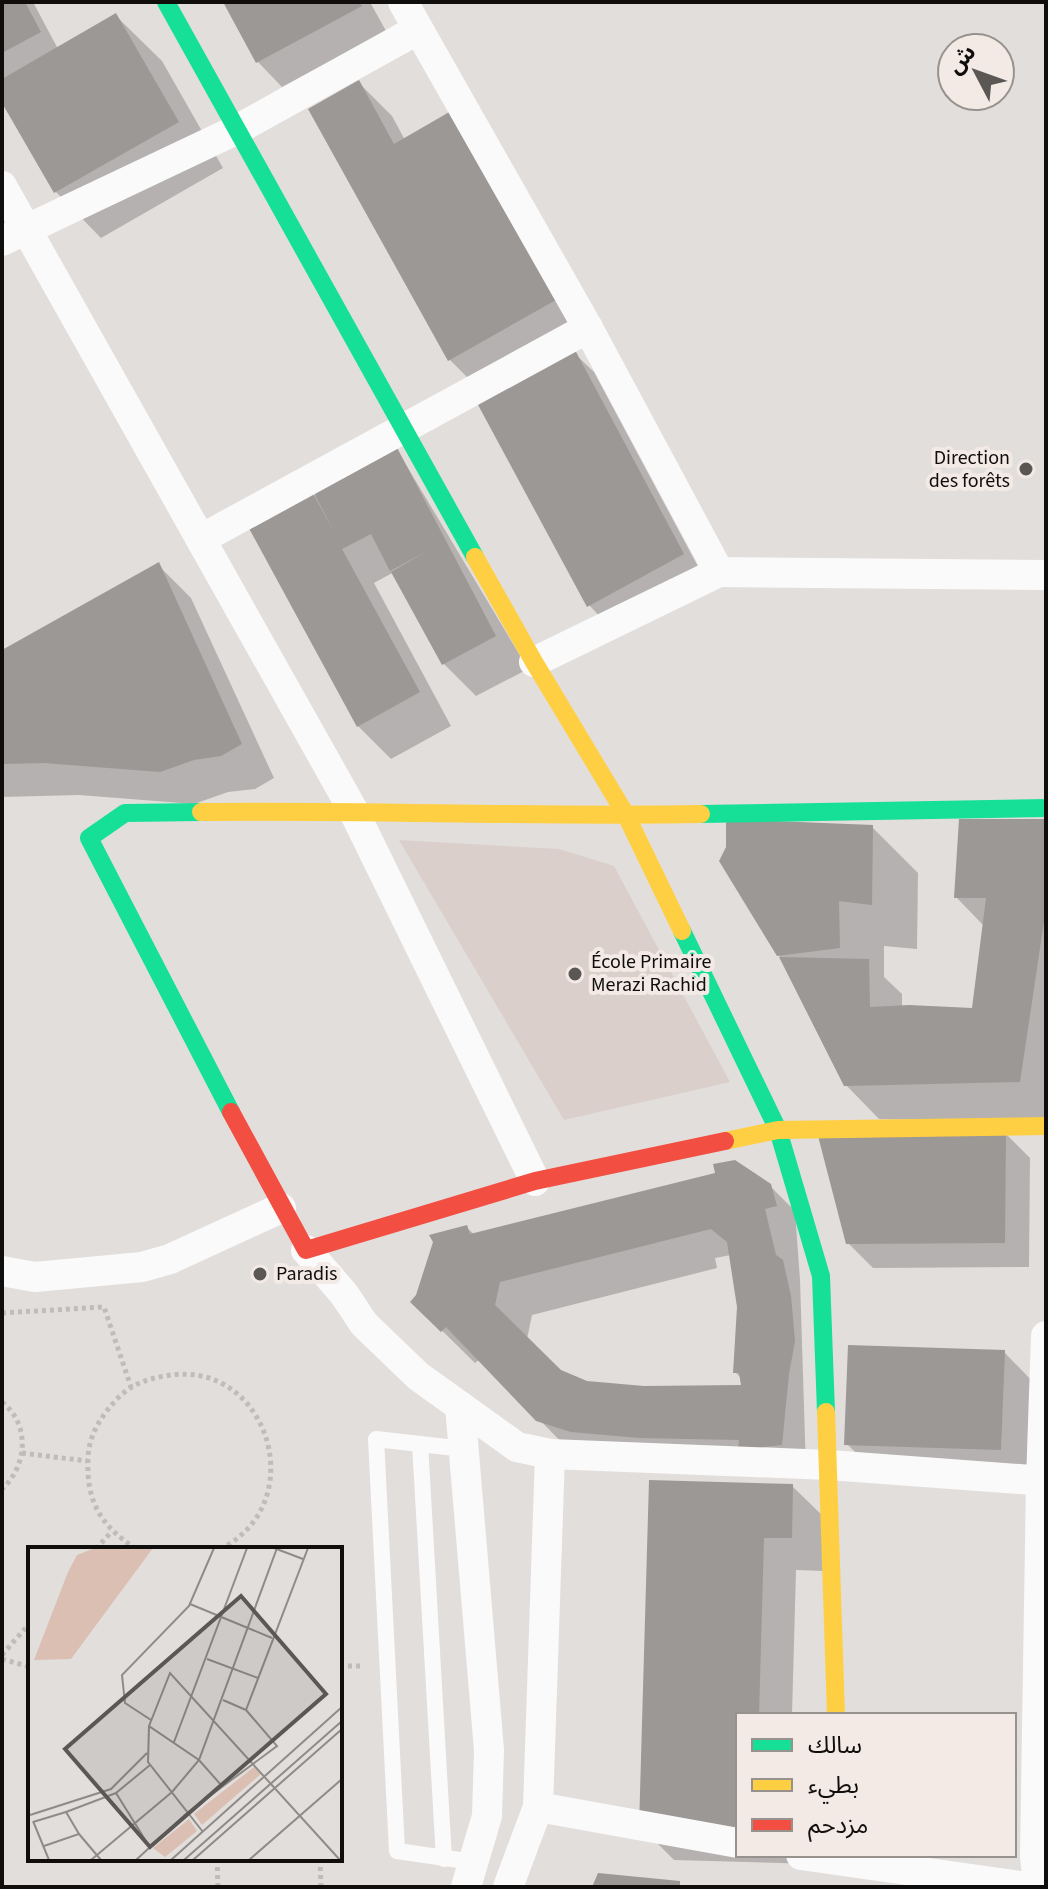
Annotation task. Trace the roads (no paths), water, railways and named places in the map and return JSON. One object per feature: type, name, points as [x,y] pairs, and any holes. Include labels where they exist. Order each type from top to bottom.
[{"type":"street","points":[[166,2],[534,662],[626,815],[778,1130],[821,1276],[836,1713]]},
{"type":"street","points":[[403,2],[588,328],[719,572]]},
{"type":"street","points":[[14,235],[238,129],[417,30]]},
{"type":"street","points":[[2,186],[14,235],[201,539],[353,810],[535,1181]]},
{"type":"street","points":[[201,539],[588,328]]},
{"type":"street","points":[[534,662],[719,572],[1046,575]]},
{"type":"street","points":[[1043,1481],[829,1465],[550,1454],[517,1447],[418,1376],[364,1324],[344,1294],[306,1250],[281,1208],[89,838],[125,813],[353,810],[626,815],[1046,808]]},
{"type":"street","points":[[306,1250],[535,1181],[778,1130],[1046,1126]]},
{"type":"street","points":[[2,1271],[35,1277],[142,1267],[170,1259],[281,1208]]},
{"type":"street","points":[[1038,1887],[1035,1856],[1046,1336]]},
{"type":"street","points":[[460,1406],[489,1750],[487,1816],[461,1869]]},
{"type":"street","points":[[508,1887],[538,1807],[550,1454]]},
{"type":"street","points":[[538,1807],[736,1843]]},
{"type":"street","points":[[807,1857],[839,1868],[1027,1887]]},
{"type":"lane","points":[[420,1444],[461,1869],[397,1851],[376,1439],[420,1444],[464,1449]]},
{"type":"place","name":"Direction des forêts","points":[[1026,469]]},
{"type":"place","name":"École Primaire Merazi Rachid","points":[[575,974]]},
{"type":"place","name":"Paradis","points":[[260,1274]]}]
